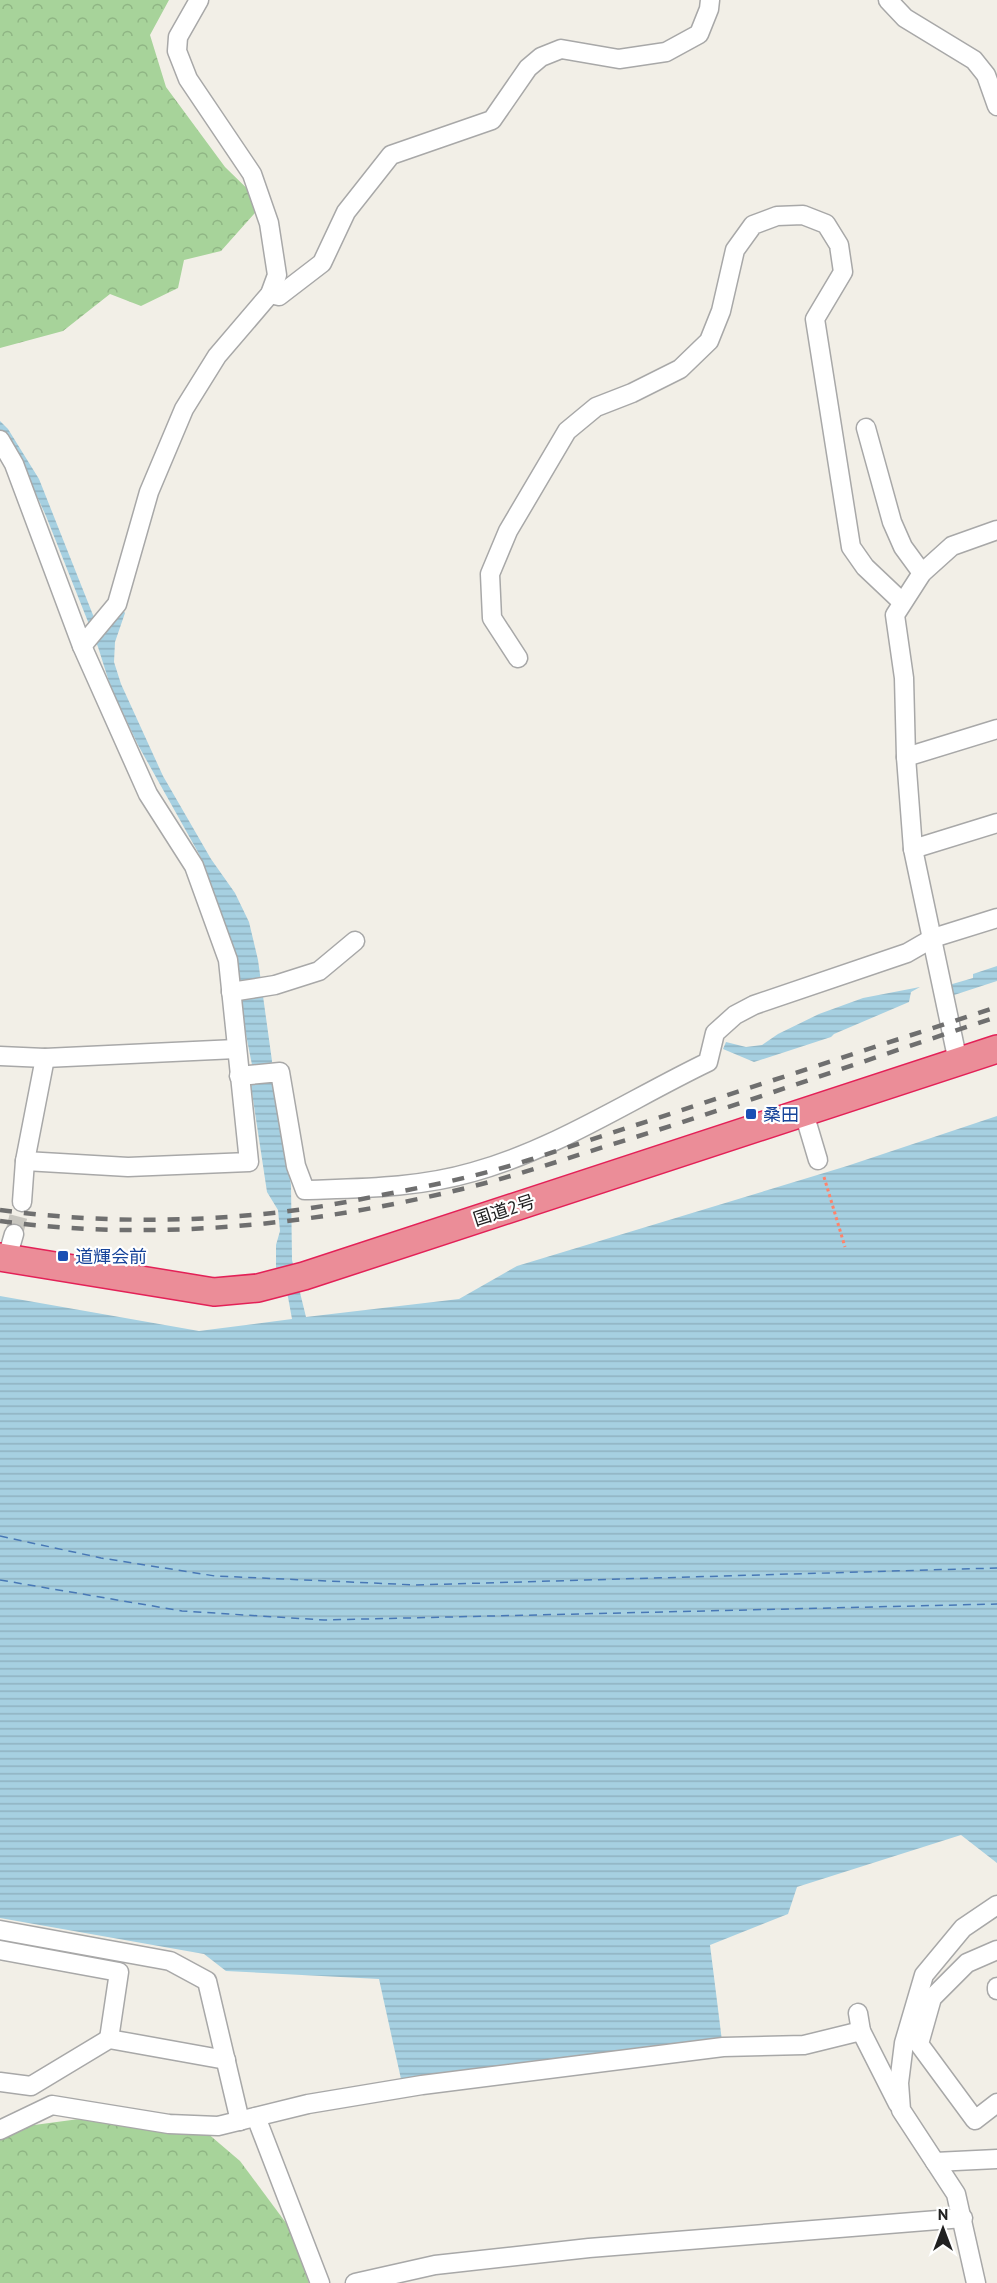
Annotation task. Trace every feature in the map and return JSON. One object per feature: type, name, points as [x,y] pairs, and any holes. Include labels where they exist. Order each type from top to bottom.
[{"type":"highway","name":"国道2号","points":[[7,1250],[214,1292],[258,1288],[292,1279],[997,1049]]},
{"type":"street","points":[[91,636],[117,604],[149,492],[184,409],[217,356],[270,294],[277,275],[271,233],[252,174],[188,79],[177,51],[178,37],[199,0]]},
{"type":"street","points":[[270,294],[279,296],[322,263],[346,212],[392,155],[492,120],[528,68],[541,57],[561,49],[619,59],[666,52],[699,34],[709,9],[710,0]]},
{"type":"street","points":[[888,0],[905,18],[974,60],[986,75],[997,106]]},
{"type":"street","points":[[518,658],[492,618],[490,574],[508,531],[567,431],[596,407],[632,393],[681,369],[709,341],[721,311],[735,250],[753,225],[777,216],[803,215],[826,224],[839,245],[843,272],[815,319],[851,547],[865,567],[902,602]]},
{"type":"street","points":[[866,428],[892,522],[903,547],[922,573]]},
{"type":"street","points":[[0,440],[14,464],[91,636],[148,794],[194,866],[228,960],[249,1161],[128,1167],[25,1161]]},
{"type":"street","points":[[958,1062],[913,849],[906,757],[904,678],[895,615],[922,573],[952,546],[997,530]]},
{"type":"street","points":[[906,757],[997,729]]},
{"type":"street","points":[[913,849],[997,823]]},
{"type":"street","points":[[239,1076],[280,1071],[296,1166],[305,1190],[402,1186],[461,1174],[545,1146],[708,1062],[715,1033],[744,1010],[907,953],[933,938],[997,918]]},
{"type":"street","points":[[231,992],[275,985],[319,971],[355,941]]},
{"type":"street","points":[[0,1056],[45,1059],[236,1049]]},
{"type":"street","points":[[22,1202],[25,1161],[45,1059]]},
{"type":"street","points":[[804,1113],[818,1160]]},
{"type":"street","points":[[901,2110],[899,2083],[904,2043],[924,1976],[963,1928],[997,1905]]},
{"type":"street","points":[[0,1930],[170,1962],[207,1981],[226,2060],[248,2119],[320,2283]]},
{"type":"street","points":[[0,1950],[119,1972],[109,2039]]},
{"type":"street","points":[[997,1950],[967,1963],[932,1998],[919,2044],[975,2120],[997,2103]]},
{"type":"street","points":[[0,2130],[52,2105],[169,2124],[218,2126],[308,2104],[422,2085],[723,2047],[804,2044],[859,2022],[901,2110],[956,2194],[976,2283]]},
{"type":"street","points":[[0,2082],[31,2086],[109,2039],[226,2060]]},
{"type":"street","points":[[935,2162],[997,2159]]},
{"type":"street","points":[[355,2283],[435,2265],[578,2249],[963,2218]]},
{"type":"path","points":[[818,1160],[845,1247]]},
{"type":"green space","points":[[0,0],[169,0],[150,35],[166,87],[225,167],[263,204],[221,251],[184,260],[178,288],[141,306],[110,294],[63,331],[0,348]]},
{"type":"green space","points":[[179,2117],[206,2132],[240,2161],[289,2227],[309,2283],[0,2283],[0,2140],[12,2128],[79,2119]]},
{"type":"water","points":[[0,421],[8,429],[39,479],[93,615],[107,631],[122,609],[125,613],[115,642],[114,662],[121,684],[163,776],[211,859],[235,893],[249,922],[258,960],[272,1061],[270,1076],[275,1082],[291,1185],[292,1260],[306,1317],[459,1299],[517,1266],[847,1166],[997,1116],[997,1863],[961,1835],[797,1887],[788,1914],[710,1945],[722,2041],[401,2079],[379,1979],[226,1971],[204,1954],[0,1918],[0,1296],[199,1331],[292,1319],[288,1297],[276,1267],[276,1245],[280,1231],[278,1210],[267,1192],[251,1086],[255,1080],[225,929],[212,886],[199,854],[138,745],[111,688],[98,647],[46,516],[24,468],[0,432]]},
{"type":"water","points":[[997,966],[997,981],[951,996],[949,985],[973,978],[973,974]]},
{"type":"water","points":[[920,987],[911,992],[909,1002],[831,1037],[754,1062],[723,1049],[726,1042],[746,1047],[762,1045],[778,1034],[819,1014],[863,998]]},
{"type":"ferry route","points":[[0,1536],[101,1558],[215,1576],[416,1585],[997,1568]]},
{"type":"ferry route","points":[[0,1580],[182,1611],[324,1620],[997,1604]]},
{"type":"tunnel","points":[[14,1234],[22,1202]]},
{"type":"railway","points":[[0,1210],[111,1219],[223,1217],[342,1203],[423,1187],[529,1160],[997,1007]]},
{"type":"railway","points":[[0,1221],[58,1227],[176,1230],[293,1220],[409,1201],[484,1183],[556,1162],[997,1017]]},
{"type":"place","name":"桑田","points":[[751,1114]]},
{"type":"place","name":"道輝会前","points":[[63,1256]]}]
